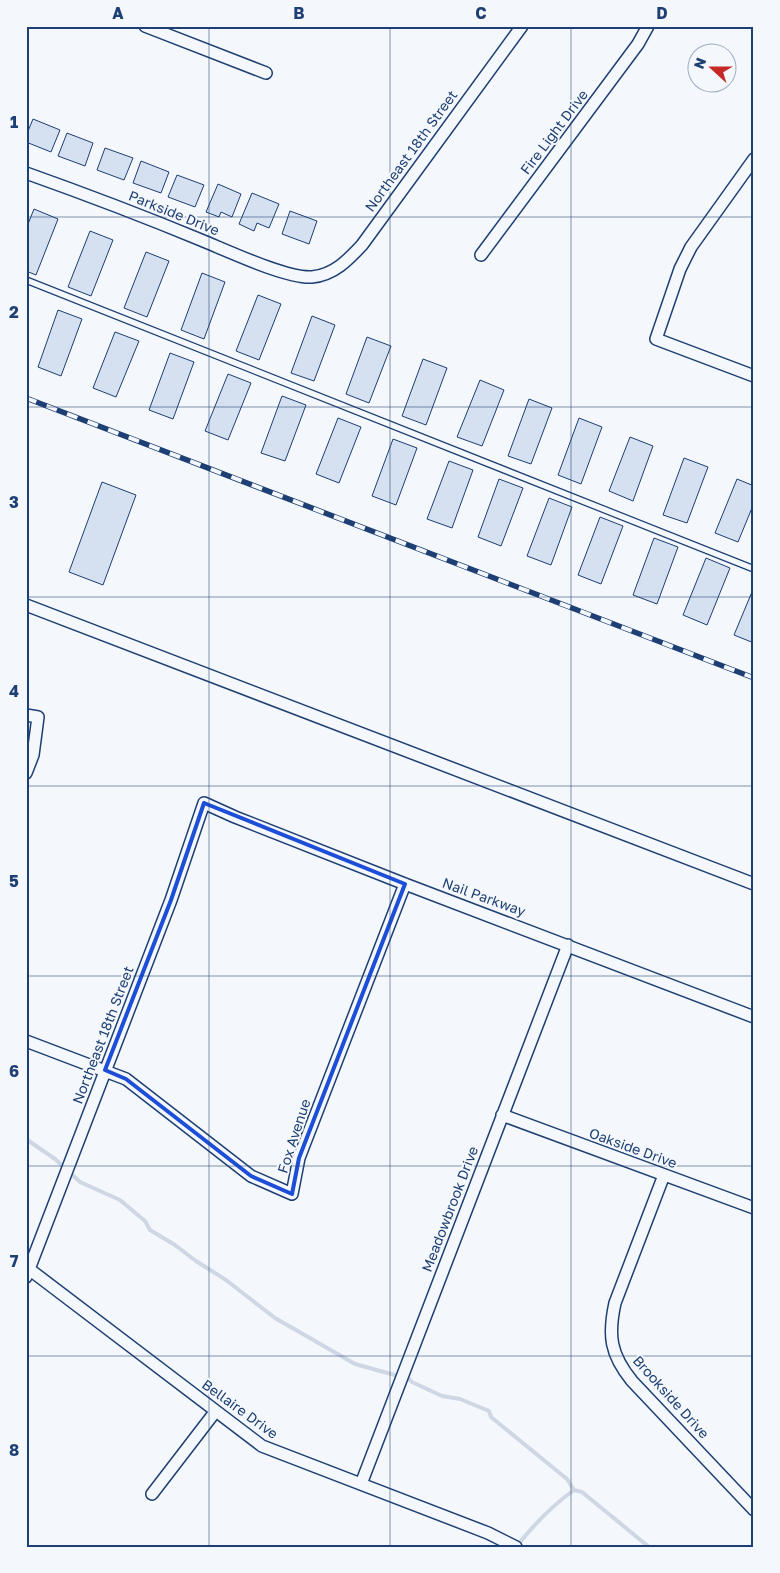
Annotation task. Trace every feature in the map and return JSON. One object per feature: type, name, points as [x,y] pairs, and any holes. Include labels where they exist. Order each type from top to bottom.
[{"type":"street","points":[[145,26],[266,73]]},
{"type":"street","name":"Northeast 18th Street","points":[[311,277],[324,275],[335,270],[357,251],[522,26]]},
{"type":"street","name":"Fire Light Drive","points":[[481,255],[638,44],[648,26]]},
{"type":"street","points":[[754,159],[692,247],[680,269],[656,338],[754,376]]},
{"type":"street","name":"Parkside Drive","points":[[26,172],[266,266],[293,275],[311,277]]},
{"type":"street","points":[[26,606],[754,884]]},
{"type":"street","points":[[26,715],[38,717],[33,755],[26,773]]},
{"type":"street","name":"Northeast 18th Street","points":[[28,1273],[172,900],[204,803]]},
{"type":"street","name":"Nail Parkway","points":[[204,803],[405,884],[568,944],[754,1017]]},
{"type":"street","name":"Fox Avenue","points":[[26,1041],[126,1079],[251,1176],[292,1194],[299,1158],[405,884]]},
{"type":"street","name":"Meadowbrook Drive","points":[[361,1484],[568,944]]},
{"type":"street","name":"Oakside Drive","points":[[502,1115],[754,1208]]},
{"type":"street","name":"Brookside Drive","points":[[664,1175],[615,1302],[611,1325],[613,1348],[623,1369],[632,1380],[754,1510]]},
{"type":"street","name":"Bellaire Drive","points":[[28,1273],[59,1290],[216,1412],[270,1450],[497,1537],[516,1547]]},
{"type":"street","points":[[152,1494],[216,1412]]},
{"type":"lane","points":[[26,280],[754,569]]},
{"type":"highlighted area","points":[[204,803],[405,884],[299,1158],[292,1194],[251,1176],[126,1079],[105,1070],[171,900]]},
{"type":"building","points":[[33,119],[60,130],[51,152],[26,142],[26,136]]},
{"type":"building","points":[[67,133],[93,143],[85,166],[58,156]]},
{"type":"building","points":[[105,148],[133,158],[124,180],[97,170]]},
{"type":"building","points":[[141,161],[169,172],[161,193],[133,183]]},
{"type":"building","points":[[177,175],[204,185],[195,207],[168,197]]},
{"type":"building","points":[[218,184],[241,194],[232,217],[221,212],[219,217],[206,212]]},
{"type":"building","points":[[252,193],[279,204],[269,228],[257,223],[254,231],[239,224]]},
{"type":"building","points":[[34,209],[58,219],[36,275],[26,271],[26,229]]},
{"type":"building","points":[[290,211],[317,221],[309,244],[282,234]]},
{"type":"building","points":[[90,231],[113,240],[91,296],[68,287]]},
{"type":"building","points":[[146,252],[169,261],[147,317],[124,308]]},
{"type":"building","points":[[202,273],[225,282],[204,339],[181,330]]},
{"type":"building","points":[[258,295],[281,304],[259,360],[236,351]]},
{"type":"building","points":[[58,310],[82,319],[61,376],[38,367]]},
{"type":"building","points":[[312,316],[335,325],[314,381],[291,373]]},
{"type":"building","points":[[115,332],[139,341],[116,397],[93,388]]},
{"type":"building","points":[[367,337],[391,346],[369,403],[346,394]]},
{"type":"building","points":[[170,353],[194,362],[173,419],[149,410]]},
{"type":"building","points":[[423,359],[447,368],[426,425],[402,416]]},
{"type":"building","points":[[228,374],[251,383],[228,440],[205,431]]},
{"type":"building","points":[[480,380],[504,390],[482,446],[457,437]]},
{"type":"building","points":[[282,396],[306,405],[285,461],[261,453]]},
{"type":"building","points":[[529,399],[552,408],[531,464],[508,456]]},
{"type":"building","points":[[338,418],[361,427],[339,483],[316,474]]},
{"type":"building","points":[[579,418],[602,427],[581,484],[558,475]]},
{"type":"building","points":[[630,437],[653,446],[633,501],[609,491]]},
{"type":"building","points":[[393,439],[417,448],[396,505],[372,496]]},
{"type":"building","points":[[684,458],[708,467],[687,523],[663,515]]},
{"type":"building","points":[[449,461],[473,470],[452,528],[427,519]]},
{"type":"building","points":[[499,479],[523,488],[501,546],[478,537]]},
{"type":"building","points":[[737,479],[754,486],[754,503],[738,542],[715,533]]},
{"type":"building","points":[[102,482],[136,495],[103,585],[69,572]]},
{"type":"building","points":[[549,498],[572,507],[551,565],[527,556]]},
{"type":"building","points":[[600,517],[623,526],[601,584],[578,575]]},
{"type":"building","points":[[654,538],[678,547],[657,604],[633,595]]},
{"type":"building","points":[[706,558],[730,568],[707,625],[683,615]]},
{"type":"building","points":[[754,587],[754,643],[734,635]]},
{"type":"waterway","points":[[26,1139],[55,1159],[80,1182],[120,1200],[145,1221],[150,1230],[226,1280],[275,1318],[355,1364],[409,1379],[442,1396],[460,1399],[489,1411],[491,1417],[567,1479],[574,1490],[582,1492],[649,1547]]},
{"type":"waterway","points":[[517,1546],[558,1502],[574,1490]]},
{"type":"railway","points":[[26,398],[754,678]]}]
